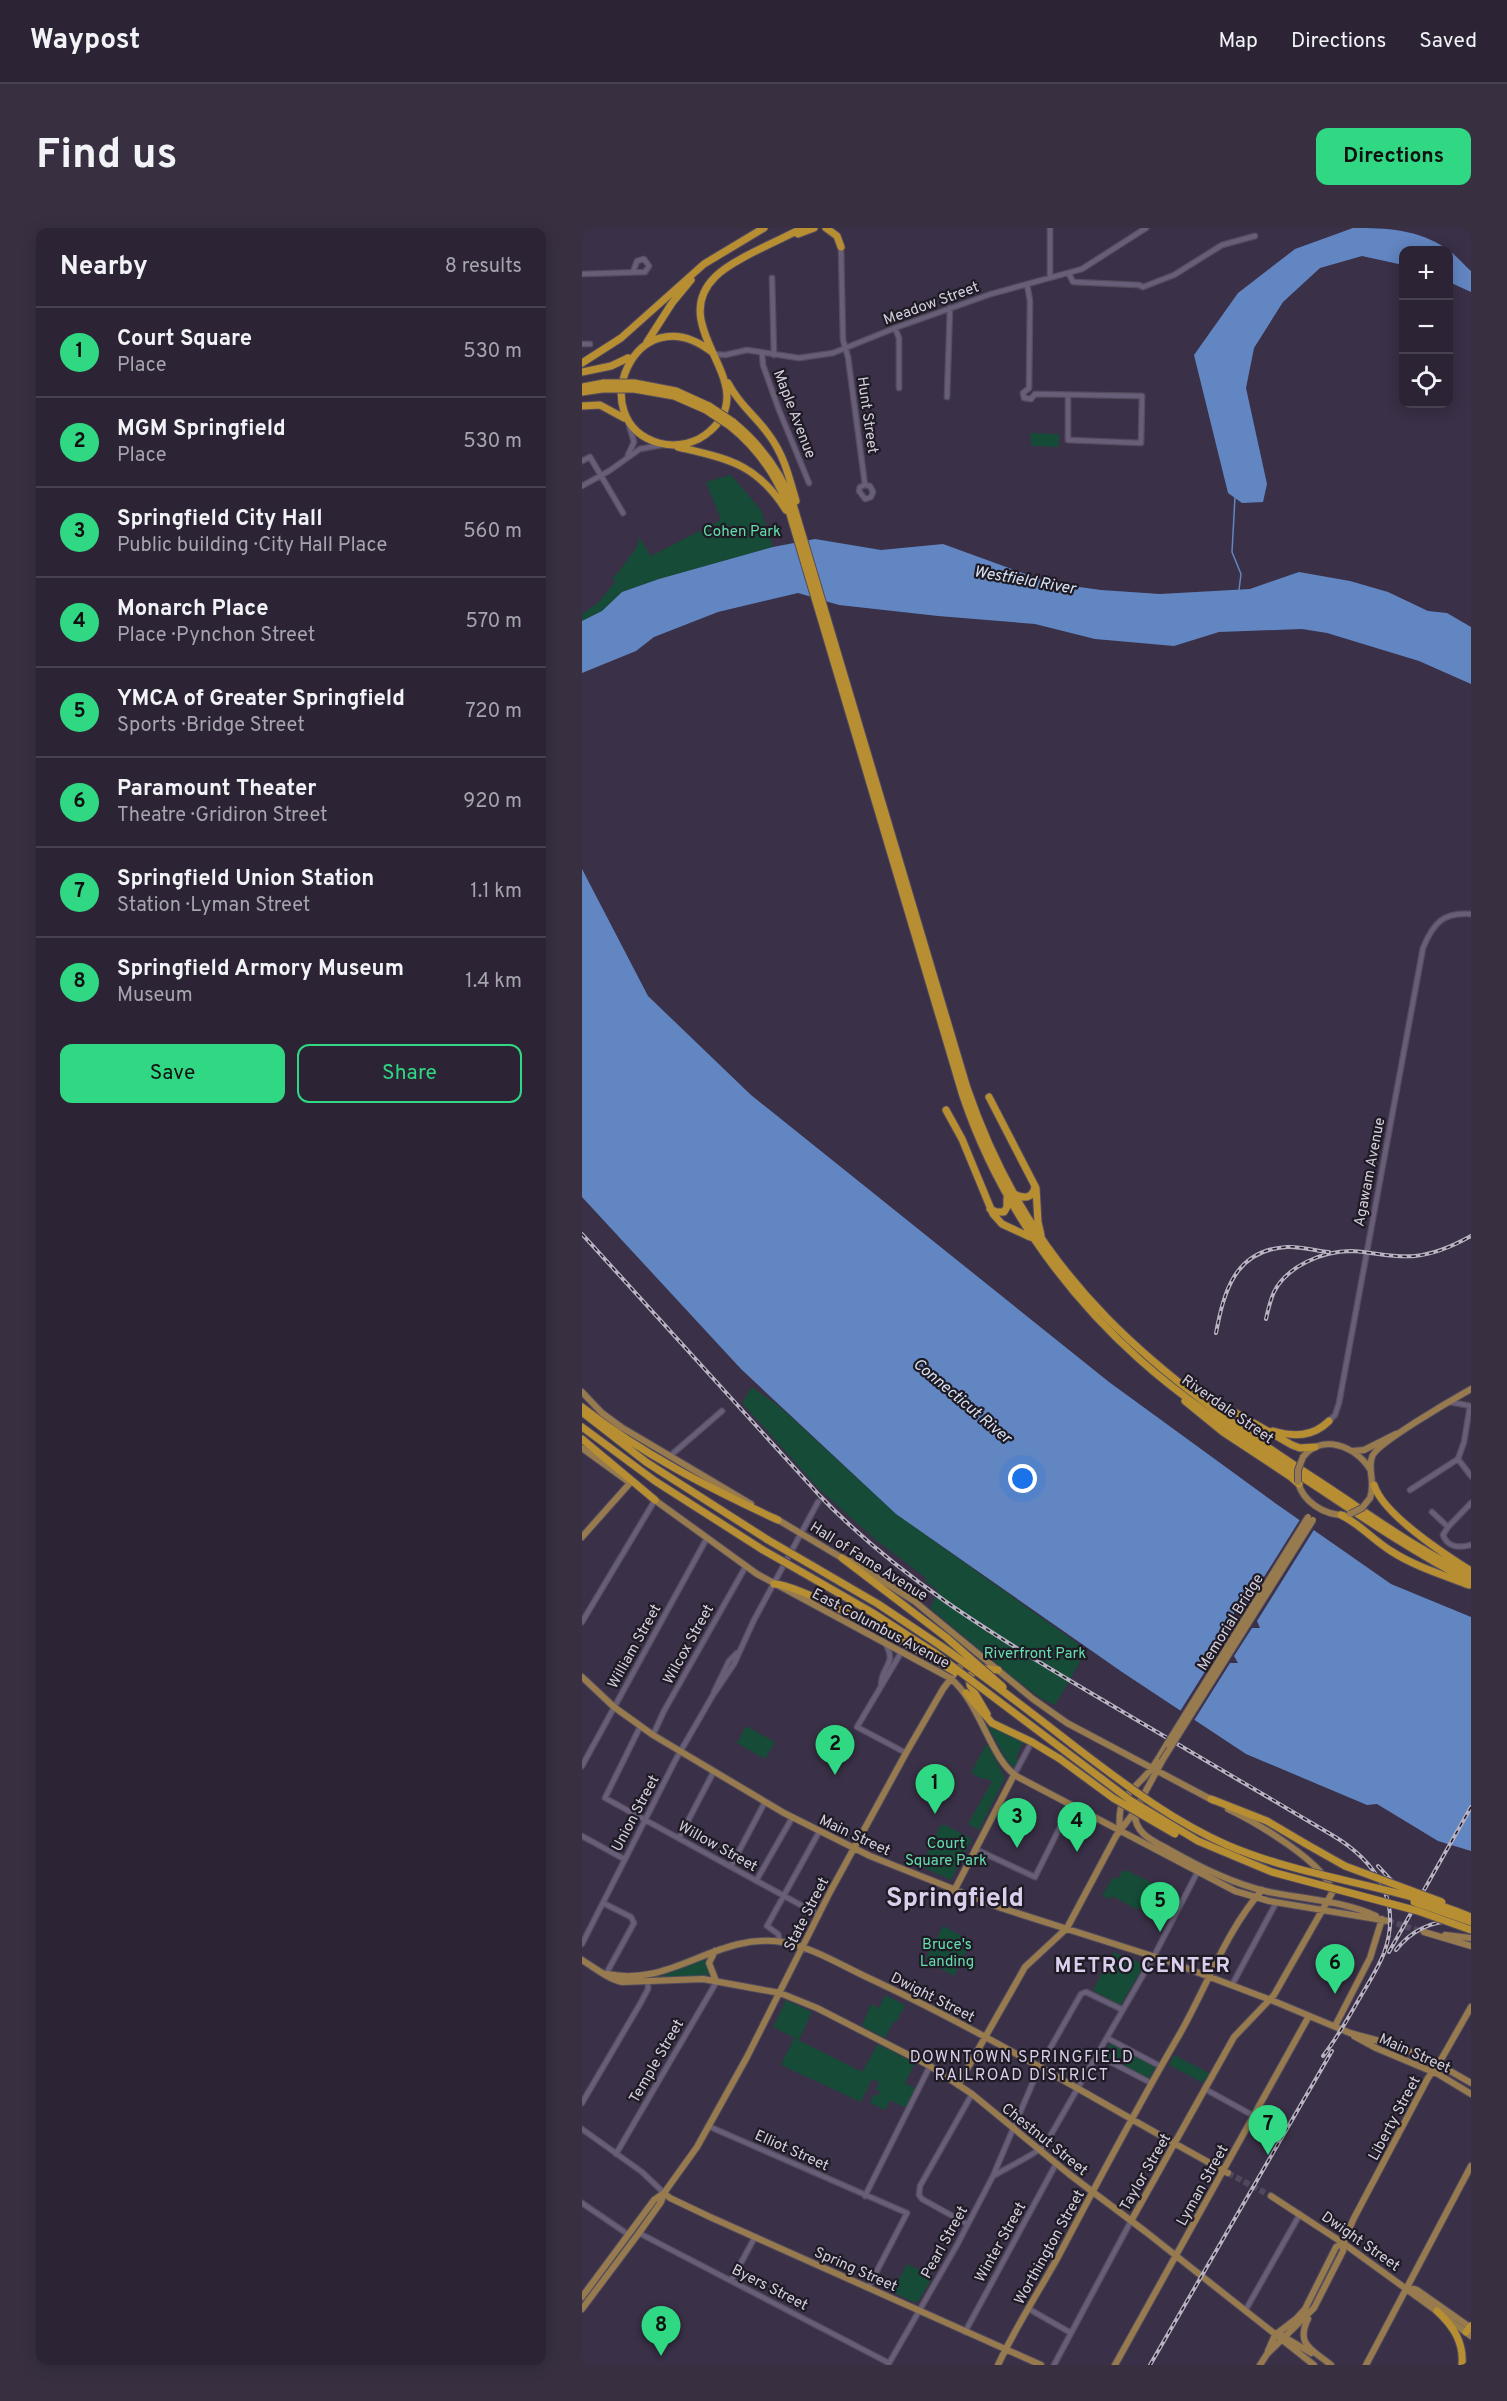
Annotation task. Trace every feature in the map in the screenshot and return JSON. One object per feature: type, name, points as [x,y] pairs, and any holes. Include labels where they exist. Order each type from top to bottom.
[{"type":"highway","points":[[582,363],[621,338],[684,280],[712,259],[764,228]]},
{"type":"highway","points":[[796,521],[792,486],[779,450],[764,428],[740,403],[725,378],[700,321],[701,304],[707,286],[724,270],[802,228]]},
{"type":"highway","points":[[776,242],[814,228]]},
{"type":"highway","points":[[826,228],[837,236],[841,247]]},
{"type":"highway","points":[[582,372],[614,365],[630,357],[647,343],[678,293],[712,259]]},
{"type":"highway","points":[[647,343],[661,338],[681,337],[694,340],[713,353]]},
{"type":"highway","points":[[627,420],[620,404],[619,391],[622,373],[630,357]]},
{"type":"highway","points":[[667,445],[694,441],[708,433],[717,424],[727,400],[725,378]]},
{"type":"highway","points":[[582,392],[603,386]]},
{"type":"highway","points":[[582,387],[634,386],[674,396],[707,408],[732,424],[772,473],[783,493],[796,521],[829,632]]},
{"type":"highway","points":[[582,406],[603,405],[627,420],[645,437],[667,445],[718,456],[744,468],[775,494],[796,521]]},
{"type":"highway","name":"Riverdale Street","points":[[829,632],[958,1080],[981,1142],[1035,1241],[1087,1306],[1122,1343],[1273,1458],[1428,1559],[1471,1584]]},
{"type":"highway","name":"Riverdale Street","points":[[829,632],[967,1088],[985,1136],[1023,1211],[1044,1244],[1095,1308],[1155,1368],[1284,1458],[1430,1553],[1471,1575]]},
{"type":"highway","points":[[989,1097],[1035,1186],[1038,1198],[1038,1222],[1044,1244]]},
{"type":"highway","points":[[946,1110],[962,1139],[990,1209],[1002,1224],[1024,1232],[1035,1241]]},
{"type":"highway","points":[[1014,1194],[1023,1198],[1030,1197],[1034,1193],[1035,1186]]},
{"type":"highway","points":[[990,1209],[1000,1213],[1006,1209],[1008,1202],[1005,1189]]},
{"type":"highway","points":[[1155,1368],[1297,1447],[1315,1447]]},
{"type":"highway","points":[[1155,1368],[1206,1419],[1298,1483]]},
{"type":"highway","points":[[582,1407],[622,1437],[695,1481],[778,1520]]},
{"type":"highway","points":[[582,1412],[646,1462],[941,1646],[1132,1790],[1189,1826],[1227,1845],[1267,1860],[1426,1901],[1471,1917]]},
{"type":"highway","points":[[1261,1427],[1289,1435],[1301,1435],[1316,1430],[1329,1421]]},
{"type":"highway","points":[[582,1427],[655,1481],[763,1550],[880,1617],[991,1695],[1143,1809],[1212,1848]]},
{"type":"highway","points":[[582,1439],[655,1500]]},
{"type":"highway","points":[[1374,1485],[1380,1497],[1420,1536],[1471,1571]]},
{"type":"highway","points":[[1341,1515],[1356,1523],[1379,1543],[1399,1556],[1471,1584]]},
{"type":"highway","points":[[842,1558],[985,1669],[1024,1708]]},
{"type":"highway","points":[[774,1584],[788,1586],[933,1655]]},
{"type":"highway","points":[[992,1723],[971,1688],[969,1680],[970,1674],[977,1668],[998,1670]]},
{"type":"highway","points":[[966,1693],[992,1723],[1032,1742],[1060,1759],[1126,1807],[1175,1834],[1272,1872],[1411,1909],[1471,1930]]},
{"type":"highway","points":[[1211,1799],[1263,1819],[1341,1864],[1421,1893],[1471,1917]]},
{"type":"highway","points":[[1358,1885],[1471,1922]]},
{"type":"highway","points":[[1437,2311],[1456,2334],[1462,2350],[1462,2365]]},
{"type":"main road","points":[[1398,1433],[1387,1436],[1363,1450],[1350,1450],[1330,1444],[1315,1447],[1303,1457],[1299,1468],[1298,1483],[1309,1508],[1311,1519],[1319,1516],[1350,1514],[1362,1508],[1370,1498],[1374,1485],[1371,1462],[1374,1452],[1398,1433],[1471,1389]]},
{"type":"main road","name":"Hall of Fame Avenue","points":[[582,1392],[614,1422],[901,1592],[1073,1727],[1252,1821],[1317,1867],[1332,1889],[1328,1903]]},
{"type":"main road","points":[[1350,1450],[1362,1458],[1372,1472]]},
{"type":"main road","name":"East Columbus Avenue","points":[[583,1452],[774,1584],[950,1678],[966,1693],[1004,1763],[1014,1775],[1120,1831],[1199,1869],[1262,1890],[1364,1910],[1385,1920]]},
{"type":"main road","points":[[582,1537],[630,1483]]},
{"type":"main road","points":[[1303,1495],[1314,1505],[1332,1515]]},
{"type":"main road","name":"Memorial Bridge","points":[[958,2085],[1025,1968],[1067,1928],[1120,1831],[1135,1811],[1154,1770],[1311,1519]]},
{"type":"main road","name":"State Street","points":[[582,2309],[639,2233],[690,2157],[780,1993],[802,1947],[906,1753],[950,1678],[973,1649]]},
{"type":"main road","name":"Main Street","points":[[582,1677],[614,1707],[640,1727],[792,1818],[855,1849],[1013,1913],[1154,1956],[1232,1985],[1335,2026],[1372,2046],[1432,2072],[1471,2094]]},
{"type":"main road","points":[[1120,1831],[1119,1812],[1124,1797],[1154,1770]]},
{"type":"main road","points":[[954,1891],[1014,1775]]},
{"type":"main road","name":"East Columbus Avenue","points":[[1135,1811],[1137,1825],[1145,1836],[1231,1890],[1276,1903],[1385,1920]]},
{"type":"main road","name":"Worthington Street","points":[[998,2365],[1237,1926],[1262,1890]]},
{"type":"main road","name":"Taylor Street","points":[[1131,2221],[1234,2037],[1275,1995],[1328,1903]]},
{"type":"main road","points":[[1335,2026],[1370,1958],[1385,1920]]},
{"type":"main road","points":[[1471,1938],[1424,1932],[1471,1946]]},
{"type":"main road","name":"Dwight Street","points":[[606,1974],[635,1977],[655,1974],[718,1949],[749,1941],[780,1941],[802,1947],[900,1993],[984,2037],[1133,2118],[1226,2172]]},
{"type":"main road","points":[[716,1981],[709,1963],[718,1949]]},
{"type":"main road","points":[[582,1960],[606,1974]]},
{"type":"main road","name":"Chestnut Street","points":[[606,1974],[619,1982],[689,1979],[716,1981],[780,1993],[817,2008],[930,2066],[972,2094],[1092,2193],[1176,2255],[1275,2335]]},
{"type":"main road","name":"Liberty Street","points":[[1267,2354],[1314,2308],[1342,2251],[1343,2243],[1432,2072],[1471,2007]]},
{"type":"main road","name":"Lyman Street","points":[[1115,2365],[1176,2255],[1226,2172],[1309,2016]]},
{"type":"main road","name":"Main Street","points":[[1350,2033],[1398,2046],[1438,2064],[1471,2083]]},
{"type":"main road","points":[[1366,2365],[1471,2166]]},
{"type":"main road","name":"State Street","points":[[582,2297],[654,2200],[664,2193]]},
{"type":"main road","name":"Spring Street","points":[[664,2193],[680,2203],[1041,2365]]},
{"type":"main road","name":"Dwight Street","points":[[1271,2196],[1407,2287],[1417,2290],[1470,2330]]},
{"type":"main road","name":"Liberty Street","points":[[1260,2365],[1275,2335],[1305,2309],[1336,2247],[1343,2243]]},
{"type":"main road","name":"Dwight Street","points":[[1407,2287],[1413,2295],[1470,2330]]},
{"type":"main road","points":[[1314,2308],[1303,2329],[1302,2336],[1308,2345],[1330,2365]]},
{"type":"main road","points":[[1275,2335],[1330,2365]]},
{"type":"main road","points":[[1283,2338],[1314,2365]]},
{"type":"street","points":[[1050,228],[1050,278]]},
{"type":"street","name":"Meadow Street","points":[[713,353],[726,355],[747,351],[811,357],[845,349],[950,308],[1077,271],[1094,263],[1146,228]]},
{"type":"street","points":[[1069,274],[1073,282],[1151,286],[1174,275],[1222,245],[1255,236]]},
{"type":"street","name":"Hunt Street","points":[[841,247],[843,340],[865,485]]},
{"type":"street","points":[[1077,271],[1082,282]]},
{"type":"street","points":[[582,274],[633,272]]},
{"type":"street","points":[[772,278],[774,355]]},
{"type":"street","points":[[1027,284],[1030,301],[1029,388],[1023,394],[1025,399],[1032,399],[1035,394],[1142,396],[1141,443],[1068,440],[1068,396]]},
{"type":"street","points":[[947,397],[950,308]]},
{"type":"street","points":[[895,328],[899,338],[899,388]]},
{"type":"street","points":[[582,344],[590,344]]},
{"type":"street","name":"Maple Avenue","points":[[762,352],[763,365],[779,410],[809,483]]},
{"type":"street","points":[[626,459],[634,445],[627,420]]},
{"type":"street","points":[[582,486],[643,448],[667,445]]},
{"type":"street","points":[[582,461],[590,457],[623,513]]},
{"type":"street","name":"Agawam Avenue","points":[[1329,1421],[1335,1415],[1339,1403],[1421,960],[1432,927],[1442,919],[1471,914]]},
{"type":"street","points":[[1410,1490],[1458,1460],[1471,1406],[1450,1402]]},
{"type":"street","points":[[670,1456],[722,1411]]},
{"type":"street","points":[[1458,1460],[1471,1476]]},
{"type":"street","points":[[582,1622],[655,1500]]},
{"type":"street","name":"Union Street","points":[[582,1944],[681,1752],[713,1695],[734,1664],[818,1502]]},
{"type":"street","points":[[1471,1503],[1443,1535],[1458,1547],[1471,1545]]},
{"type":"street","points":[[1432,1512],[1448,1527]]},
{"type":"street","name":"William Street","points":[[582,1767],[707,1538]]},
{"type":"street","name":"Wilcox Street","points":[[653,1735],[664,1710],[746,1566]]},
{"type":"street","points":[[881,1685],[881,1679],[891,1657],[884,1642]]},
{"type":"street","points":[[902,1651],[857,1727],[906,1753]]},
{"type":"street","name":"Willow Street","points":[[640,1727],[605,1798],[819,1915]]},
{"type":"street","points":[[1014,1775],[1029,1747]]},
{"type":"street","points":[[681,1838],[714,1771]]},
{"type":"street","points":[[731,1866],[765,1802]]},
{"type":"street","points":[[975,1849],[1035,1877],[1071,1805]]},
{"type":"street","points":[[756,1881],[792,1818]]},
{"type":"street","points":[[780,1941],[777,1933],[767,1926],[819,1832]]},
{"type":"street","points":[[582,1836],[624,1860]]},
{"type":"street","points":[[993,2176],[1026,2156],[1040,2151],[1154,1956],[1199,1869]]},
{"type":"street","points":[[603,1903],[631,1917],[633,1923],[606,1974]]},
{"type":"street","points":[[1232,1985],[1276,1903]]},
{"type":"street","name":"Temple Street","points":[[616,2154],[716,1981]]},
{"type":"street","points":[[582,2103],[640,2004],[648,1989],[648,1982]]},
{"type":"street","name":"Pearl Street","points":[[888,2364],[920,2311],[993,2176],[1039,2068],[1081,1994],[1086,1992],[1123,2010]]},
{"type":"street","points":[[1107,2038],[1160,2066]]},
{"type":"street","points":[[1097,2055],[1151,2083]]},
{"type":"street","points":[[865,2196],[930,2066]]},
{"type":"street","points":[[1205,2089],[1254,2116]]},
{"type":"street","points":[[967,2224],[925,2202],[919,2193],[920,2186],[972,2094]]},
{"type":"street","name":"Elliot Street","points":[[708,2126],[907,2213],[868,2288]]},
{"type":"street","points":[[582,2129],[642,2172],[664,2193]]},
{"type":"street","name":"Winter Street","points":[[965,2332],[1056,2164]]},
{"type":"street","points":[[582,2203],[629,2235]]},
{"type":"street","points":[[1245,2311],[1300,2214]]},
{"type":"street","name":"Taylor Street","points":[[1054,2365],[1131,2221]]},
{"type":"street","name":"Byers Street","points":[[639,2233],[888,2364]]},
{"type":"street","points":[[731,2281],[755,2237]]},
{"type":"street","points":[[1029,2309],[1071,2333]]},
{"type":"green space","points":[[1030,433],[1059,434],[1059,447],[1031,446]]},
{"type":"green space","name":"Cohen Park","points":[[731,475],[761,510],[773,547],[659,579],[622,592],[602,611],[582,621],[582,614],[599,602],[615,582],[612,577],[637,547],[639,537],[651,556],[721,520],[706,482]]},
{"type":"green space","name":"Riverfront Park","points":[[752,1387],[779,1406],[896,1514],[1087,1650],[1055,1705],[1042,1699],[1011,1676],[930,1608],[938,1591],[925,1581],[926,1578],[876,1540],[820,1490],[742,1403]]},
{"type":"green space","points":[[985,1721],[1024,1741],[1016,1758],[1019,1760],[1015,1769],[1007,1761]]},
{"type":"green space","points":[[746,1726],[775,1742],[765,1759],[737,1743]]},
{"type":"green space","name":"Court Square Park","points":[[988,1745],[1005,1778],[979,1830],[968,1824],[992,1781],[971,1773],[985,1746]]},
{"type":"green space","name":"Court Square Park","points":[[941,1825],[972,1839],[951,1880],[920,1866]]},
{"type":"green space","points":[[1122,1871],[1128,1871],[1166,1890],[1167,1895],[1163,1903],[1147,1895],[1138,1910],[1112,1896],[1110,1899],[1102,1896],[1113,1877],[1118,1879]]},
{"type":"green space","name":"Bruce's Landing","points":[[943,1926],[972,1941],[954,1976],[926,1958]]},
{"type":"green space","points":[[1113,1952],[1145,1964],[1120,2006],[1093,1990]]},
{"type":"green space","points":[[707,1958],[709,1975],[654,1979]]},
{"type":"green space","points":[[885,1995],[905,2005],[885,2038],[862,2026],[871,2004],[879,2008]]},
{"type":"green space","points":[[786,2000],[812,2012],[799,2040],[773,2027]]},
{"type":"green space","points":[[794,2038],[862,2072],[878,2044],[915,2063],[905,2083],[915,2088],[906,2108],[890,2100],[885,2110],[870,2103],[874,2094],[878,2096],[880,2092],[876,2089],[879,2082],[872,2079],[861,2102],[781,2065]]},
{"type":"green space","points":[[1111,2042],[1156,2066],[1148,2080],[1104,2056]]},
{"type":"green space","points":[[1174,2055],[1209,2073],[1203,2083],[1169,2065]]},
{"type":"green space","points":[[907,2264],[933,2276],[918,2302],[892,2292]]},
{"type":"water","points":[[1353,228],[1402,231],[1425,237],[1442,246],[1399,246],[1399,264],[1362,256],[1320,268],[1283,302],[1254,348],[1246,388],[1267,484],[1263,502],[1242,503],[1228,493],[1194,355],[1238,293],[1295,249]]},
{"type":"water","points":[[1453,254],[1471,271],[1471,292],[1453,284]]},
{"type":"water","name":"Westfield River","points":[[815,539],[881,550],[943,544],[1050,583],[1101,590],[1160,594],[1250,589],[1299,572],[1350,581],[1388,592],[1428,611],[1447,613],[1471,627],[1471,684],[1419,661],[1327,633],[1302,629],[1219,632],[1174,646],[1095,639],[1035,624],[839,605],[798,593],[718,612],[654,637],[636,651],[582,673],[582,621],[602,611],[622,592],[659,579],[773,547]]},
{"type":"water","name":"Connecticut River","points":[[582,869],[648,996],[751,1095],[1109,1382],[1275,1503],[1391,1584],[1471,1617],[1471,1851],[1438,1841],[1377,1804],[1367,1805],[1246,1754],[1122,1672],[896,1514],[741,1369],[582,1197]]},
{"type":"pier","points":[[1301,1518],[1315,1528],[1257,1621],[1260,1628],[1252,1628],[1234,1656],[1238,1663],[1230,1663],[1193,1722],[1179,1713],[1216,1654],[1212,1651],[1212,1647],[1220,1647],[1238,1619],[1234,1616],[1234,1611],[1242,1612]]},
{"type":"waterway","points":[[1235,497],[1232,552],[1241,574],[1239,590]]},
{"type":"tunnel","points":[[1388,1921],[1424,1932]]},
{"type":"tunnel","points":[[1228,2173],[1271,2196]]},
{"type":"railway","points":[[582,1234],[820,1496],[881,1552],[946,1602],[1014,1646],[1348,1845],[1373,1870],[1382,1884],[1390,1916],[1389,1934],[1384,1953],[1344,2026],[1323,2056]]},
{"type":"railway","points":[[1266,1319],[1274,1292],[1280,1283],[1297,1268],[1318,1257],[1351,1251],[1415,1256],[1444,1249],[1471,1236]]},
{"type":"railway","points":[[1216,1333],[1228,1288],[1244,1264],[1255,1256],[1269,1250],[1287,1247],[1329,1252]]},
{"type":"railway","points":[[1389,1952],[1471,1807]]},
{"type":"railway","points":[[1378,1866],[1398,1887],[1430,1909],[1471,1921]]},
{"type":"railway","points":[[1396,1950],[1408,1937],[1422,1928],[1446,1921],[1455,1921]]},
{"type":"railway","points":[[1150,2365],[1332,2051]]},
{"type":"place","name":"MGM Springfield","points":[[835,1775]]},
{"type":"place","name":"Court Square","points":[[935,1814]]},
{"type":"place","name":"Springfield City Hall","points":[[1017,1848]]},
{"type":"place","name":"Monarch Place","points":[[1077,1852]]},
{"type":"place","name":"YMCA of Greater Springfield","points":[[1160,1932]]},
{"type":"place","name":"Paramount Theater","points":[[1335,1994]]},
{"type":"place","name":"Springfield Union Station","points":[[1268,2155]]},
{"type":"place","name":"Springfield Armory Museum","points":[[661,2356]]},
{"type":"district","name":"Springfield","points":[[955,1897]]},
{"type":"district","name":"METRO CENTER","points":[[1143,1965]]},
{"type":"district","name":"DOWNTOWN SPRINGFIELD RAILROAD DISTRICT","points":[[1022,2065]]}]
